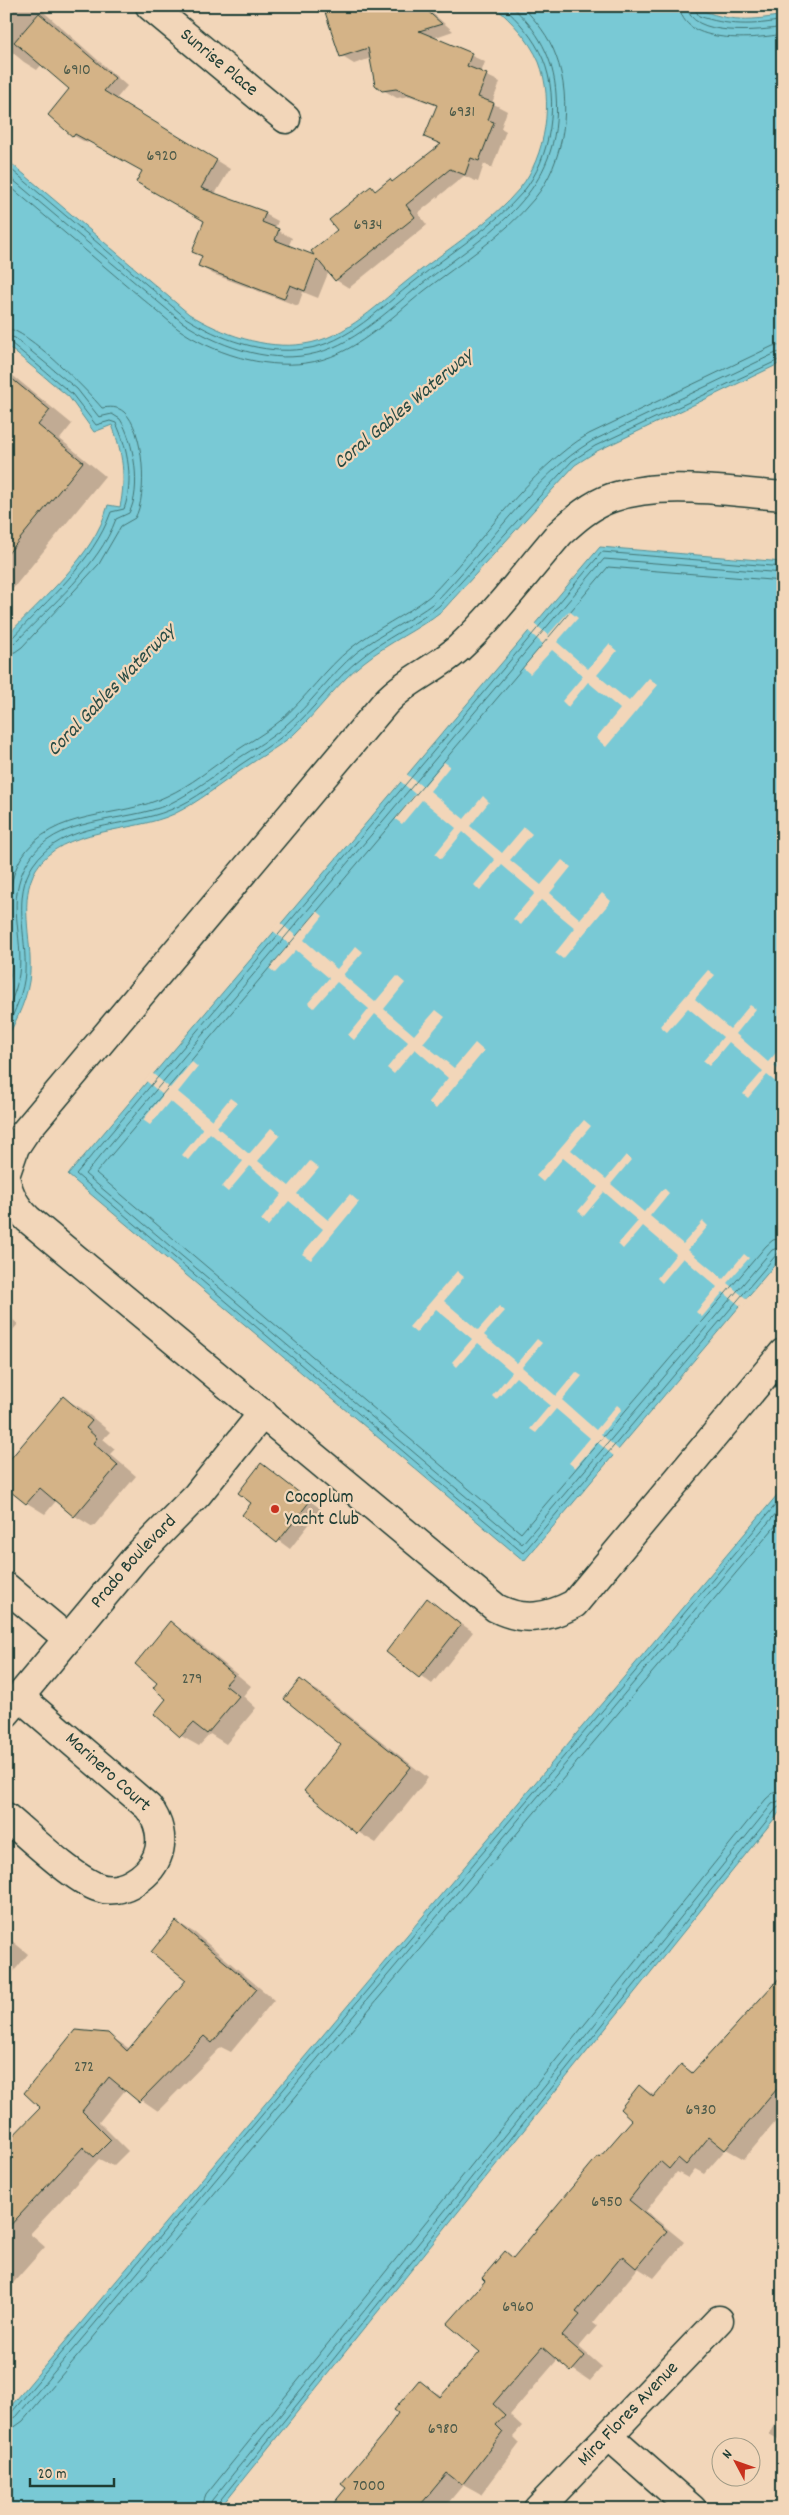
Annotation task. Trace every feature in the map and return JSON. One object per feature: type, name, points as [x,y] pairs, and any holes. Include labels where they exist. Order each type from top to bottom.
[{"type":"street","name":"Sunrise Place","points":[[150,6],[286,119]]},
{"type":"street","points":[[6,1172],[15,1147],[25,1132],[379,710],[395,692],[445,660],[474,634],[560,533],[573,521],[609,499],[634,492],[680,489],[783,496]]},
{"type":"street","points":[[6,1181],[9,1194],[17,1208],[28,1219],[496,1608],[526,1618],[545,1617],[574,1604],[583,1595],[783,1353]]},
{"type":"street","name":"Prado Boulevard","points":[[10,1708],[136,1557],[196,1495],[263,1413]]},
{"type":"street","points":[[6,1587],[68,1639]]},
{"type":"street","name":"Marinero Court","points":[[6,1817],[77,1875],[100,1888],[120,1888],[140,1879],[155,1863],[159,1852],[159,1826],[148,1807],[10,1708]]},
{"type":"street","name":"Mira Flores Avenue","points":[[538,2509],[719,2320]]},
{"type":"street","points":[[609,2436],[692,2509]]},
{"type":"water","name":"Coral Gables Waterway","points":[[494,6],[693,6],[715,15],[736,19],[758,19],[783,15],[783,362],[597,451],[575,465],[443,610],[364,662],[345,679],[293,735],[201,798],[174,814],[139,825],[80,838],[62,845],[47,855],[36,869],[28,893],[29,981],[22,1007],[6,1040],[6,637],[79,559],[101,524],[108,505],[120,507],[123,476],[119,446],[112,425],[94,432],[69,397],[6,345],[6,159],[189,314],[230,334],[274,345],[304,344],[320,340],[335,335],[362,318],[412,277],[483,224],[509,201],[529,175],[536,160],[545,127],[546,93],[544,77],[539,62],[525,38]]},
{"type":"water","points":[[600,547],[783,562],[783,1255],[524,1561],[68,1175]]},
{"type":"water","points":[[783,1488],[783,1808],[219,2509],[6,2509],[6,2412]]},
{"type":"pier","points":[[569,611],[578,618],[557,642],[588,669],[609,644],[617,651],[597,675],[629,701],[649,678],[658,685],[606,747],[596,738],[620,709],[588,682],[568,707],[562,701],[583,676],[552,650],[530,674],[523,668],[543,644],[526,629],[533,622],[548,635]]},
{"type":"pier","points":[[444,762],[450,766],[430,791],[464,819],[483,796],[489,802],[470,826],[502,853],[524,827],[532,834],[510,860],[541,885],[562,860],[571,867],[550,893],[580,919],[602,893],[611,901],[563,959],[555,953],[575,928],[541,900],[521,925],[513,919],[535,893],[502,865],[480,891],[474,885],[495,860],[463,832],[441,859],[435,854],[456,828],[422,800],[402,824],[395,819],[415,794],[399,780],[405,773],[423,787]]},
{"type":"pier","points":[[317,911],[323,916],[304,940],[337,969],[356,946],[363,952],[343,975],[375,1002],[397,976],[405,983],[384,1009],[414,1035],[436,1010],[445,1017],[423,1043],[454,1068],[475,1043],[484,1051],[436,1109],[428,1102],[448,1078],[415,1049],[394,1074],[387,1068],[408,1042],[375,1014],[354,1040],[348,1035],[369,1009],[337,982],[314,1008],[308,1003],[329,978],[296,950],[275,973],[269,968],[289,944],[272,930],[279,922],[296,936]]},
{"type":"pier","points":[[708,970],[715,975],[695,999],[730,1029],[750,1005],[756,1009],[736,1034],[768,1062],[783,1045],[783,1055],[774,1066],[783,1073],[783,1088],[767,1075],[748,1098],[743,1094],[763,1071],[729,1042],[709,1066],[703,1061],[723,1037],[688,1008],[667,1032],[660,1026]]},
{"type":"pier","points":[[192,1062],[198,1067],[178,1092],[212,1120],[230,1098],[237,1103],[217,1127],[249,1154],[271,1128],[280,1135],[258,1161],[289,1186],[310,1161],[319,1168],[297,1194],[328,1220],[350,1194],[359,1202],[311,1260],[302,1254],[323,1229],[289,1201],[268,1226],[261,1220],[282,1194],[250,1166],[228,1192],[222,1187],[243,1161],[210,1133],[188,1160],[182,1155],[203,1129],[170,1101],[150,1125],[143,1120],[163,1095],[145,1080],[152,1073],[170,1088]]},
{"type":"pier","points":[[584,1120],[591,1126],[571,1150],[606,1179],[626,1155],[631,1160],[611,1184],[644,1212],[664,1188],[669,1193],[650,1216],[683,1244],[703,1221],[708,1226],[688,1250],[723,1279],[744,1254],[749,1258],[727,1283],[748,1300],[742,1307],[723,1292],[702,1317],[696,1312],[717,1287],[683,1258],[662,1283],[657,1278],[676,1254],[643,1226],[623,1249],[618,1244],[638,1221],[604,1192],[584,1216],[578,1211],[598,1187],[563,1158],[543,1182],[536,1176]]},
{"type":"pier","points":[[457,1271],[464,1277],[444,1301],[478,1330],[499,1306],[505,1311],[484,1335],[517,1363],[537,1339],[542,1343],[522,1367],[556,1396],[576,1372],[582,1376],[562,1400],[596,1430],[617,1405],[622,1409],[601,1434],[620,1451],[615,1457],[597,1442],[575,1468],[569,1463],[590,1438],[556,1409],[536,1433],[530,1429],[550,1405],[516,1377],[496,1400],[492,1396],[512,1372],[478,1343],[457,1367],[452,1362],[472,1339],[436,1309],[416,1333],[409,1327]]},
{"type":"building","points":[[323,6],[422,6],[442,24],[419,31],[472,53],[467,66],[487,74],[478,97],[494,103],[488,120],[494,122],[479,161],[471,158],[465,175],[450,169],[406,205],[415,217],[335,281],[317,259],[305,291],[290,285],[284,299],[198,266],[202,256],[192,252],[204,221],[136,182],[142,171],[75,134],[73,137],[48,115],[69,89],[14,42],[39,13],[115,78],[104,91],[217,160],[201,188],[266,212],[262,222],[279,229],[275,240],[314,255],[311,251],[337,230],[329,220],[371,186],[375,191],[390,179],[392,182],[441,144],[424,137],[437,105],[396,89],[382,91],[375,85],[368,48],[340,57]]},
{"type":"building","points":[[6,374],[50,410],[38,425],[83,462],[6,556]]},
{"type":"building","points":[[63,1396],[92,1421],[86,1428],[97,1438],[93,1443],[118,1465],[74,1517],[40,1488],[26,1504],[6,1488],[6,1464]]},
{"type":"building","name":"Cocoplum Yacht Club","points":[[261,1463],[310,1501],[277,1543],[242,1515],[251,1503],[238,1493]]},
{"type":"building","points":[[427,1598],[461,1625],[419,1678],[386,1652]]},
{"type":"building","points":[[170,1621],[234,1675],[225,1685],[239,1696],[207,1734],[193,1723],[180,1737],[154,1714],[166,1699],[153,1688],[157,1683],[135,1664]]},
{"type":"building","points":[[300,1679],[411,1767],[357,1834],[304,1791],[341,1745],[284,1699]]},
{"type":"building","points":[[176,1921],[257,1989],[212,2043],[204,2036],[139,2102],[109,2077],[82,2111],[111,2140],[94,2157],[83,2147],[6,2230],[6,2143],[40,2108],[24,2093],[75,2030],[108,2033],[127,2051],[186,1980],[151,1952]]},
{"type":"building","points":[[783,1974],[783,2082],[725,2150],[709,2137],[686,2165],[678,2158],[669,2169],[660,2161],[629,2200],[667,2231],[636,2268],[622,2256],[576,2312],[580,2315],[562,2336],[585,2356],[571,2372],[542,2347],[493,2404],[505,2415],[496,2425],[503,2432],[462,2485],[447,2473],[417,2509],[329,2509],[346,2488],[341,2484],[384,2433],[398,2413],[394,2410],[419,2380],[440,2397],[480,2352],[447,2324],[485,2281],[482,2278],[505,2251],[513,2258],[598,2156],[600,2157],[632,2120],[620,2109],[639,2085],[653,2097],[681,2064],[692,2073]]},
{"type":"place","name":"Cocoplum Yacht Club","points":[[275,1509]]}]
